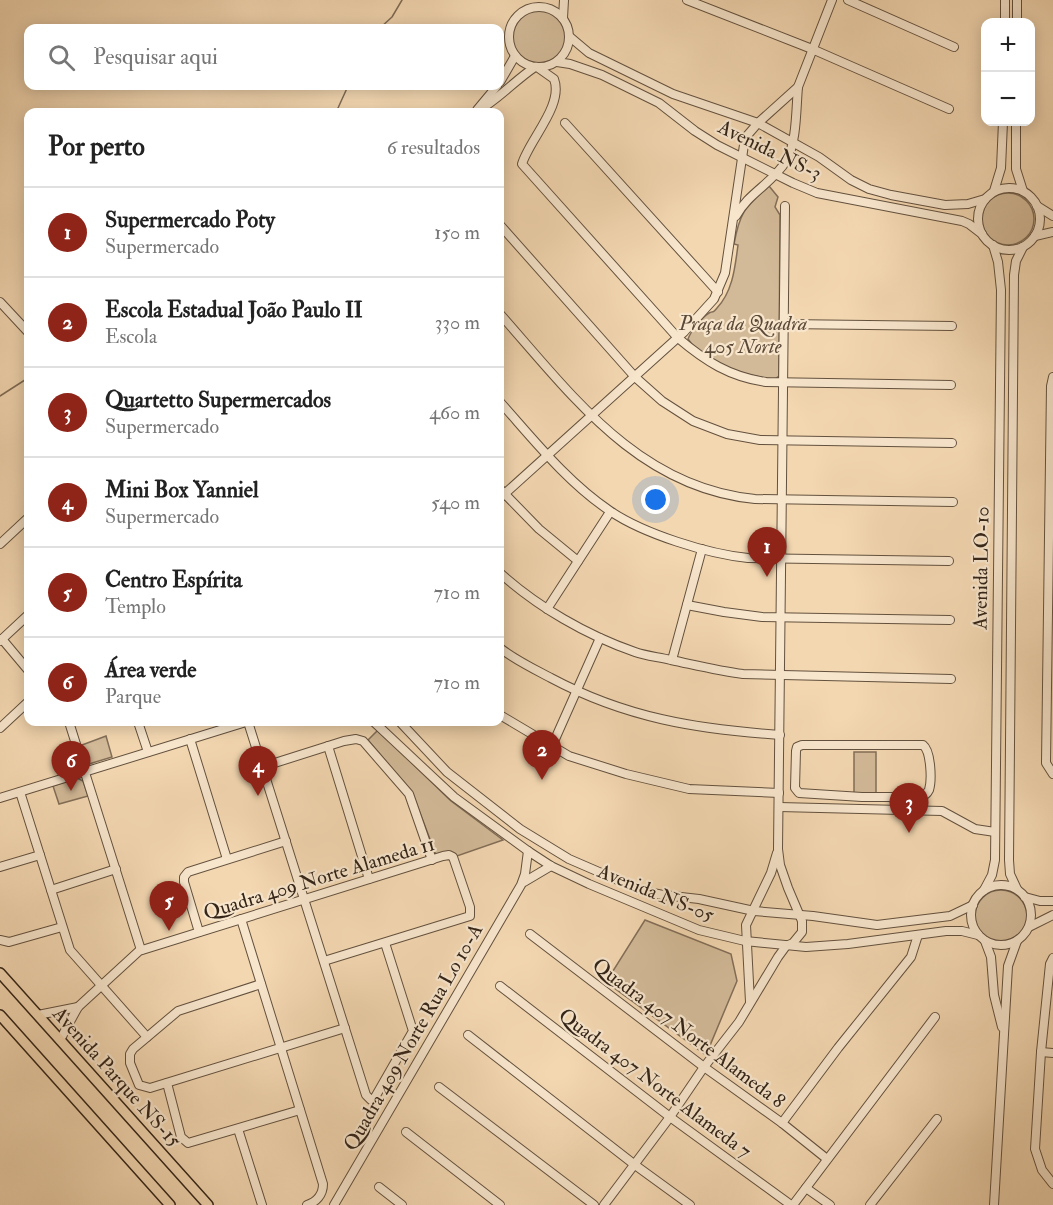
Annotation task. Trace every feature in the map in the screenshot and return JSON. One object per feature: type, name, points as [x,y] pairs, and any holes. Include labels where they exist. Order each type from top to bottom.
[{"type":"main road","name":"Avenida Parque NS-15","points":[[0,973],[208,1205]]},
{"type":"main road","points":[[0,1014],[170,1205]]},
{"type":"street","points":[[482,108],[500,97],[523,75],[536,67],[557,62],[566,51],[570,37],[563,18],[564,0]]},
{"type":"street","points":[[687,0],[812,49],[949,109]]},
{"type":"street","points":[[733,223],[743,204],[776,174],[787,159],[792,142],[798,87],[832,0]]},
{"type":"street","points":[[848,0],[954,47]]},
{"type":"street","points":[[1005,0],[1005,18]]},
{"type":"street","points":[[1017,0],[1017,18]]},
{"type":"street","points":[[563,18],[555,11],[538,3],[520,13],[510,27],[510,47],[515,56],[555,79],[557,89],[546,121],[522,164],[678,338],[704,359],[726,371],[751,380],[783,384],[951,385]]},
{"type":"street","name":"Avenida NS-3","points":[[570,37],[589,53],[673,94],[758,123],[826,161],[859,184],[891,195],[956,206],[985,199],[994,191]]},
{"type":"street","points":[[504,75],[515,56]]},
{"type":"street","name":"Avenida NS-3","points":[[557,62],[602,75],[658,103],[717,145],[793,183],[817,193],[962,221],[982,234],[993,245]]},
{"type":"street","points":[[504,491],[678,338],[704,311],[718,292],[725,273],[745,138],[798,87]]},
{"type":"street","points":[[479,108],[494,90]]},
{"type":"street","points":[[565,123],[718,292]]},
{"type":"street","points":[[1003,126],[1001,168],[994,191],[1008,188],[1023,191],[1037,206],[1053,216]]},
{"type":"street","points":[[1016,126],[1016,169],[1023,191]]},
{"type":"street","points":[[982,234],[978,216],[985,199]]},
{"type":"street","points":[[750,1006],[746,926],[774,867],[778,849],[786,206]]},
{"type":"street","points":[[993,245],[1008,250],[1023,247],[1035,236],[1040,221],[1037,206]]},
{"type":"street","points":[[504,230],[634,377],[668,406],[700,424],[740,437],[783,441],[952,443]]},
{"type":"street","points":[[1035,236],[1053,232]]},
{"type":"street","name":"Avenida LO-10","points":[[984,890],[994,865],[995,832],[1001,290],[999,267],[993,245]]},
{"type":"street","name":"Avenida LO-10","points":[[1017,889],[1010,874],[1009,860],[1011,494],[1014,278],[1016,261],[1023,247]]},
{"type":"street","points":[[0,302],[24,328]]},
{"type":"street","points":[[504,318],[591,416],[640,457],[673,476],[729,495],[782,500],[953,502]]},
{"type":"street","points":[[784,324],[952,326]]},
{"type":"street","points":[[1052,773],[1046,763],[1051,566],[1051,386],[1053,377]]},
{"type":"street","points":[[504,407],[571,479],[610,512],[660,535],[702,549],[737,557],[782,560],[949,561]]},
{"type":"street","points":[[504,497],[578,561]]},
{"type":"street","points":[[547,609],[610,512]]},
{"type":"street","points":[[0,544],[24,522]]},
{"type":"street","points":[[672,660],[702,549]]},
{"type":"street","points":[[504,576],[547,609],[600,638],[637,653],[716,670],[780,676],[951,679]]},
{"type":"street","points":[[687,604],[745,615],[950,620]]},
{"type":"street","points":[[24,619],[1,640],[24,666]]},
{"type":"street","points":[[552,746],[600,638]]},
{"type":"street","points":[[504,651],[534,670],[577,692],[645,717],[724,731],[780,735]]},
{"type":"street","points":[[0,728],[24,706]]},
{"type":"street","points":[[504,717],[569,756],[626,774],[689,789],[779,793]]},
{"type":"street","points":[[70,726],[141,950]]},
{"type":"street","points":[[139,726],[148,752]]},
{"type":"street","points":[[0,798],[234,726]]},
{"type":"street","points":[[248,726],[366,1095],[370,1100],[374,1099],[413,1031],[385,943],[324,961]]},
{"type":"street","name":"Avenida NS-05","points":[[378,726],[454,797],[551,866],[684,925],[745,941],[786,946],[825,946],[951,931],[978,935]]},
{"type":"street","name":"Avenida NS-05","points":[[404,726],[435,760],[478,798],[520,829],[569,859],[643,891],[699,899],[754,911],[863,924],[889,925],[950,916],[973,905]]},
{"type":"street","points":[[190,739],[227,859]]},
{"type":"street","points":[[262,767],[350,740],[358,740],[366,744],[409,794],[432,860]]},
{"type":"street","points":[[886,744],[923,745],[927,748],[929,789],[925,795],[921,797],[862,797],[799,794],[795,788],[797,747],[802,745],[886,744]]},
{"type":"street","points":[[328,746],[369,879]]},
{"type":"street","points":[[20,792],[73,954],[147,1037]]},
{"type":"street","points":[[862,797],[862,809]]},
{"type":"street","points":[[779,807],[942,811],[975,829],[995,832]]},
{"type":"street","points":[[199,932],[184,882],[184,877],[188,872],[286,841]]},
{"type":"street","points":[[604,1205],[750,1006],[786,946],[793,943],[802,932],[802,921],[785,879],[778,849]]},
{"type":"street","name":"Quadra 409 Norte Rua Lo 10-A","points":[[334,1205],[521,885],[528,851]]},
{"type":"street","points":[[0,867],[40,855]]},
{"type":"street","name":"Quadra 409 Norte Alameda 11","points":[[60,1040],[78,1007],[141,950],[451,856],[456,862],[470,907],[470,916],[385,943]]},
{"type":"street","name":"Quadra 409 Norte Rua Lo 10-A","points":[[521,885],[531,876],[551,866]]},
{"type":"street","points":[[51,890],[116,869]]},
{"type":"street","points":[[994,1205],[1008,964],[1017,942],[1029,927],[1031,912],[1025,897],[1017,889],[1002,885],[984,890],[973,905],[972,922],[978,935],[985,941],[1001,946],[1017,942]]},
{"type":"street","points":[[1025,897],[1053,901]]},
{"type":"street","points":[[1029,927],[1053,915]]},
{"type":"street","points":[[241,919],[323,1186],[316,1201],[307,1205]]},
{"type":"street","points":[[2,941],[63,927]]},
{"type":"street","name":"Quadra 407 Norte Alameda 8","points":[[530,934],[827,1159]]},
{"type":"street","points":[[782,1123],[838,1048],[911,957],[918,935]]},
{"type":"street","points":[[985,941],[991,960],[994,995],[1004,1042]]},
{"type":"street","points":[[1053,958],[1050,964],[1041,1052],[1035,1149],[1042,1170],[1053,1184]]},
{"type":"street","points":[[261,984],[178,1011],[134,1049],[129,1057],[136,1081],[141,1087],[148,1088],[345,1028]]},
{"type":"street","name":"Quadra 407 Norte Alameda 7","points":[[500,986],[670,1117],[792,1205]]},
{"type":"street","points":[[38,1015],[78,1007]]},
{"type":"street","points":[[792,1205],[935,1017]]},
{"type":"street","points":[[468,1035],[690,1205]]},
{"type":"street","points":[[1041,1052],[1053,1053]]},
{"type":"street","points":[[167,1083],[181,1137],[185,1142],[194,1142],[300,1110]]},
{"type":"street","points":[[439,1087],[594,1205]]},
{"type":"street","points":[[870,1205],[937,1119]]},
{"type":"street","points":[[238,1129],[262,1205]]},
{"type":"street","points":[[406,1132],[500,1205]]},
{"type":"street","points":[[379,1187],[402,1205]]},
{"type":"street","points":[[806,1188],[830,1205]]},
{"type":"green space","points":[[539,9],[549,11],[558,17],[564,26],[566,36],[564,46],[558,55],[549,61],[539,63],[529,61],[520,55],[514,46],[512,36],[514,26],[520,17],[529,11]]},
{"type":"green space","name":"Praça da Quadra 405 Norte","points":[[769,186],[778,197],[775,207],[780,215],[779,376],[775,379],[739,372],[715,362],[695,348],[688,339],[700,321],[714,311],[727,294],[734,270],[738,245],[734,244],[741,217],[749,205]]},
{"type":"green space","points":[[1003,193],[1013,193],[1022,197],[1030,205],[1034,219],[1030,233],[1022,241],[1013,245],[1003,245],[994,241],[986,233],[982,224],[982,214],[986,205],[994,197]]},
{"type":"green space","points":[[378,730],[451,801],[503,840],[457,856],[451,852],[436,855],[412,792],[368,740]]},
{"type":"green space","points":[[106,736],[112,757],[89,764],[82,745]]},
{"type":"green space","points":[[854,752],[876,752],[876,794],[854,794]]},
{"type":"green space","points":[[77,778],[83,781],[88,796],[59,804],[53,786]]},
{"type":"green space","points":[[1001,890],[1011,892],[1019,898],[1025,906],[1027,916],[1025,926],[1019,934],[1011,940],[1001,942],[991,940],[983,934],[977,926],[975,916],[977,906],[983,898],[991,892]]},
{"type":"green space","points":[[645,920],[731,954],[737,981],[706,1055],[606,982]]},
{"type":"waterway","points":[[384,24],[392,17],[402,0]]},
{"type":"waterway","points":[[338,108],[346,90]]},
{"type":"waterway","points":[[0,396],[24,381]]},
{"type":"place","name":"Supermercado Poty","points":[[767,577]]},
{"type":"place","name":"Escola Estadual João Paulo II","points":[[542,780]]},
{"type":"place","name":"Área verde","points":[[71,791]]},
{"type":"place","name":"Mini Box Yanniel","points":[[258,796]]},
{"type":"place","name":"Quartetto Supermercados","points":[[909,833]]},
{"type":"place","name":"Centro Espírita","points":[[169,931]]}]
